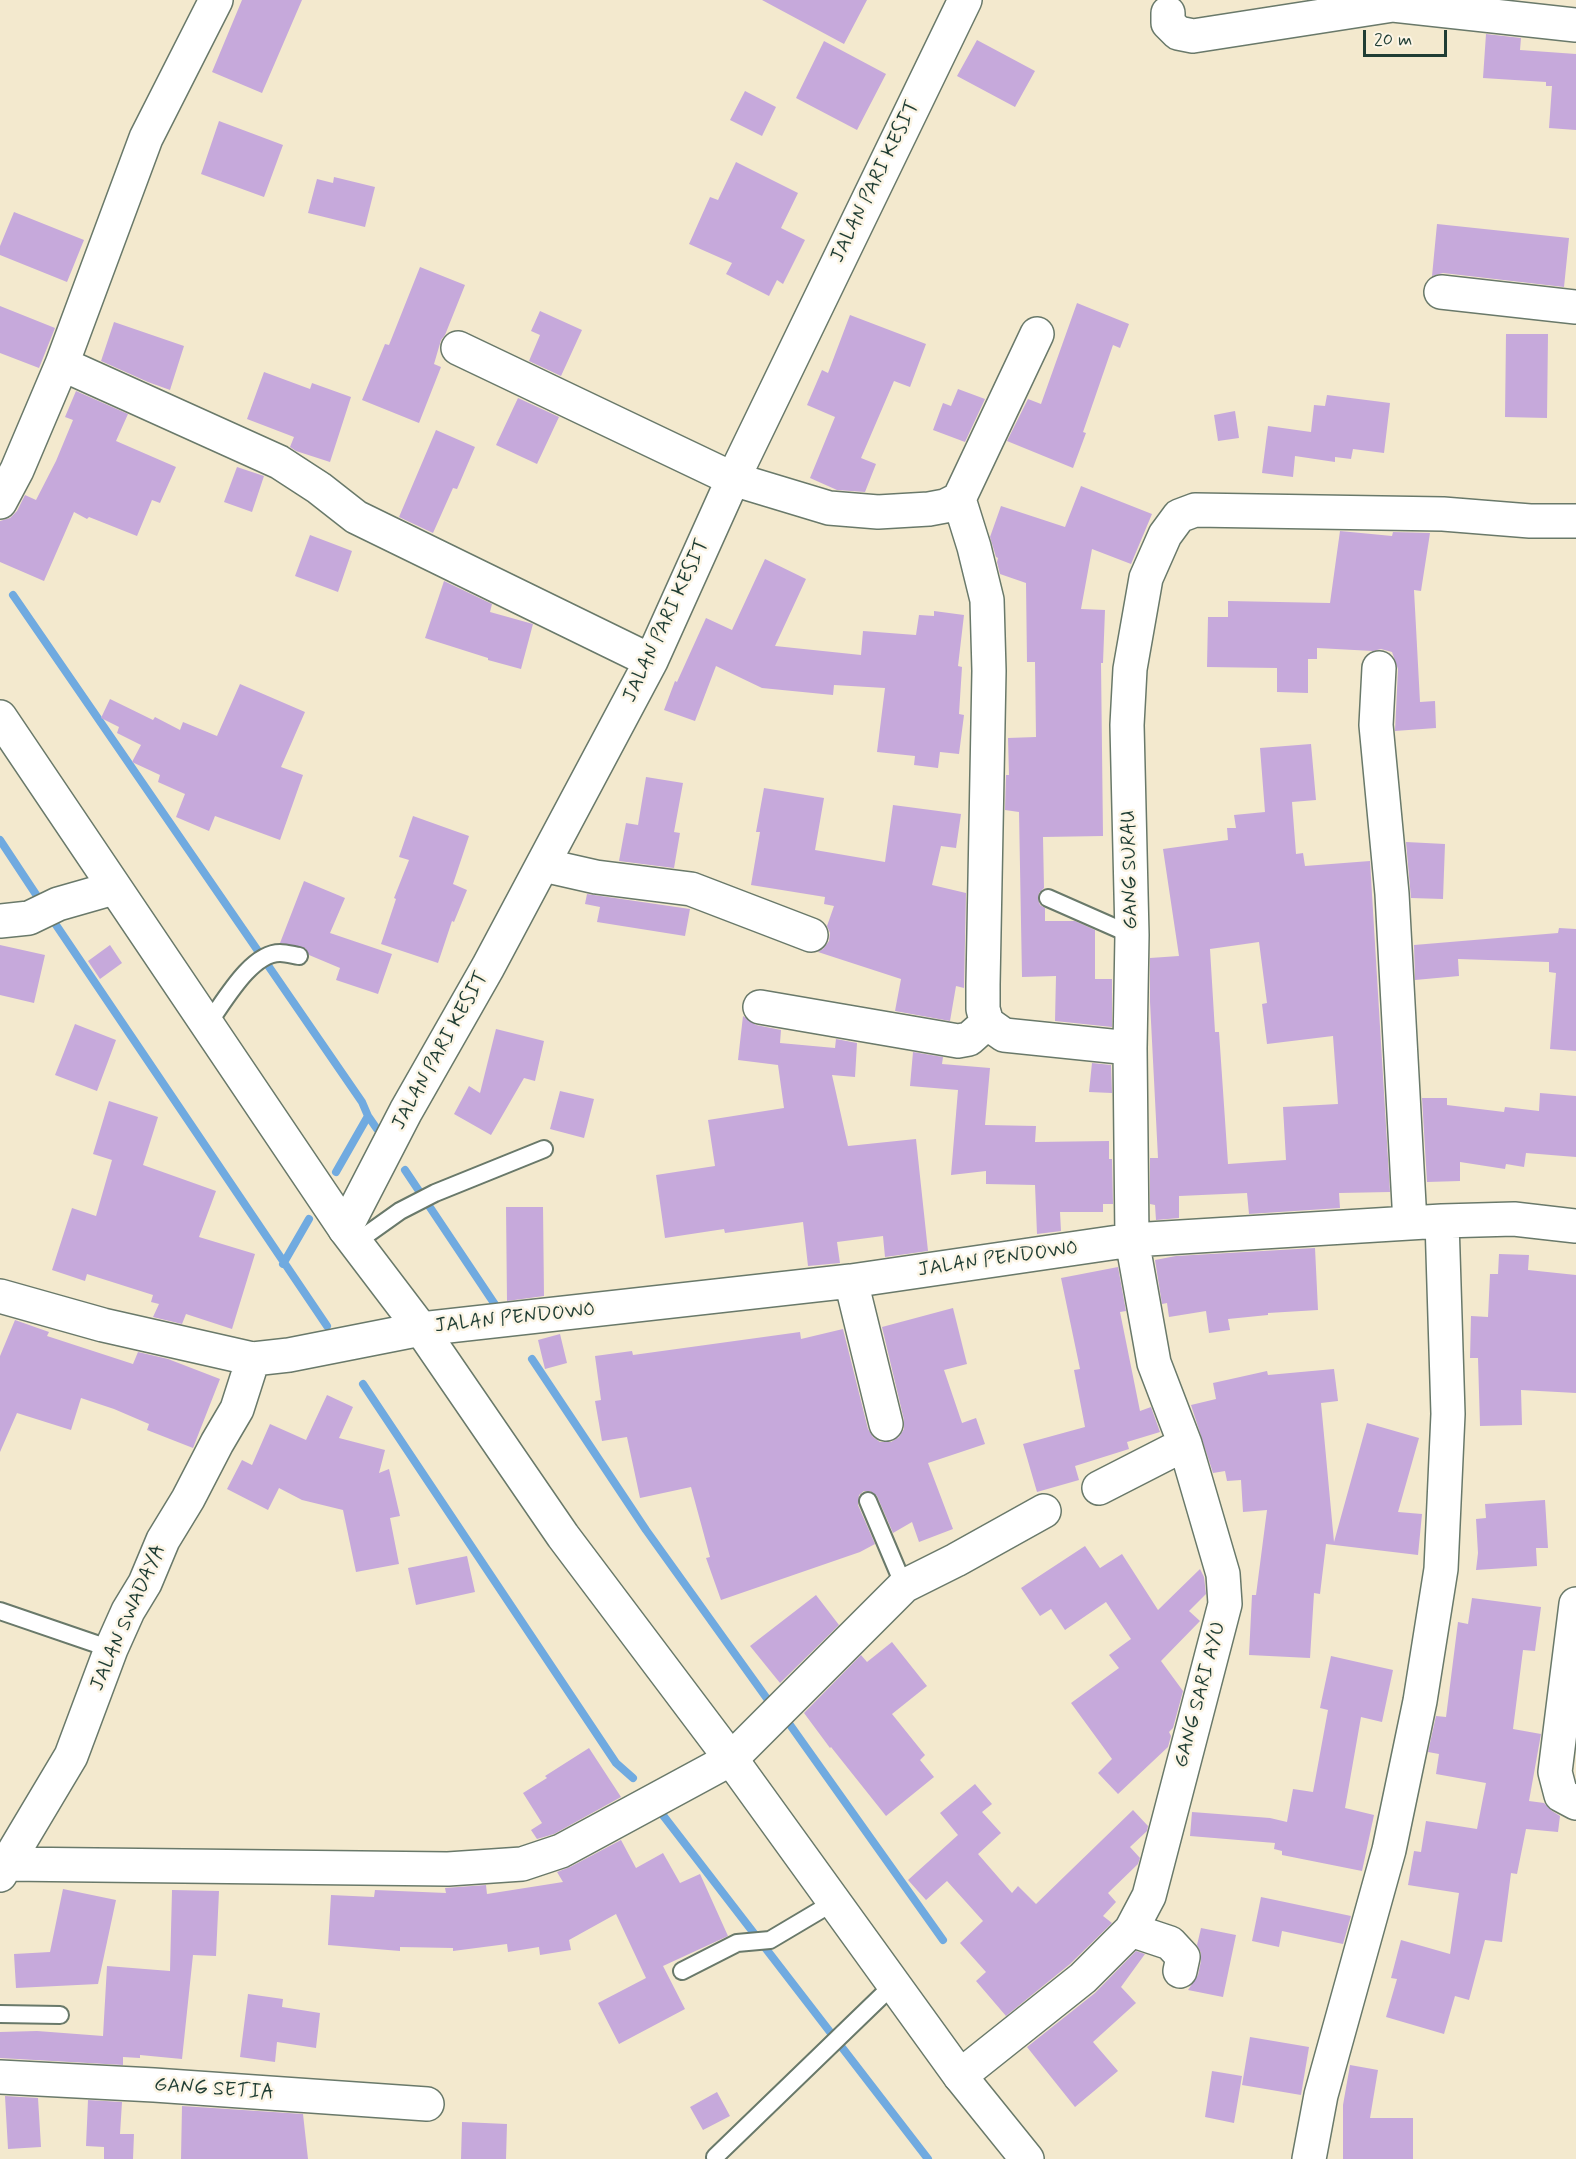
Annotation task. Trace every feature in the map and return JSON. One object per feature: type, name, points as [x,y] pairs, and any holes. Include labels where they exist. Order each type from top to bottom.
[{"type":"street","points":[[0,502],[17,470],[62,364],[146,138],[216,0]]},
{"type":"street","name":"JALAN PARI KESIT","points":[[350,1236],[406,1111],[488,967],[651,661],[733,479],[965,0]]},
{"type":"street","points":[[1168,14],[1168,23],[1178,33],[1193,36],[1393,4],[1576,25]]},
{"type":"street","points":[[1441,292],[1576,307]]},
{"type":"street","points":[[458,348],[733,479],[829,508],[878,512],[929,509],[945,506],[959,499],[1037,334]]},
{"type":"street","points":[[62,364],[279,462],[319,488],[356,517],[651,661]]},
{"type":"street","points":[[959,499],[987,600],[989,671],[983,984],[983,1009],[987,1023],[1004,1035],[1130,1048]]},
{"type":"street","name":"GANG SURAU","points":[[1132,1240],[1130,1048],[1132,935],[1127,725],[1130,669],[1146,578],[1165,536],[1179,516],[1195,510],[1407,513],[1530,521],[1576,521]]},
{"type":"street","points":[[1379,668],[1376,725],[1392,894],[1410,1222]]},
{"type":"street","points":[[0,717],[350,1236],[421,1329],[563,1536],[731,1759],[960,2076],[1027,2159]]},
{"type":"street","points":[[543,865],[596,877],[691,889],[811,935]]},
{"type":"street","points":[[15,920],[58,904],[114,888]]},
{"type":"street","points":[[760,1007],[958,1041],[969,1039],[987,1023]]},
{"type":"street","name":"JALAN PENDOWO","points":[[0,1296],[103,1325],[253,1359],[289,1355],[421,1329],[851,1281],[1132,1240],[1410,1222],[1514,1219],[1576,1226]]},
{"type":"street","points":[[1309,2159],[1321,2095],[1389,1850],[1420,1701],[1440,1569],[1448,1414],[1442,1221]]},
{"type":"street","name":"GANG SARI AYU","points":[[960,2076],[1083,1978],[1131,1930],[1149,1896],[1225,1604],[1223,1574],[1185,1444],[1154,1363],[1132,1240]]},
{"type":"street","points":[[851,1281],[886,1424]]},
{"type":"street","name":"JALAN SWADAYA","points":[[3,1869],[70,1756],[111,1649],[145,1583],[163,1540],[189,1499],[237,1409],[253,1359]]},
{"type":"street","points":[[1099,1488],[1185,1444]]},
{"type":"street","points":[[3,1869],[448,1869],[522,1864],[561,1851],[731,1759],[904,1586],[1044,1511]]},
{"type":"street","points":[[1576,1604],[1556,1772],[1560,1795],[1576,1803]]},
{"type":"street","points":[[1131,1930],[1170,1943],[1183,1957],[1180,1971]]},
{"type":"street","name":"GANG SETIA","points":[[0,2077],[427,2104]]},
{"type":"lane","points":[[1048,898],[1132,935]]},
{"type":"lane","points":[[207,1025],[250,967],[267,956],[280,953],[299,956]]},
{"type":"lane","points":[[350,1236],[435,1193],[544,1149]]},
{"type":"lane","points":[[868,1501],[904,1586]]},
{"type":"lane","points":[[0,1611],[111,1649]]},
{"type":"lane","points":[[682,1971],[737,1942],[770,1940],[834,1902]]},
{"type":"lane","points":[[715,2157],[894,1984]]},
{"type":"lane","points":[[0,2013],[60,2015]]},
{"type":"building","points":[[242,0],[302,0],[262,93],[212,72]]},
{"type":"building","points":[[762,0],[867,0],[844,44]]},
{"type":"building","points":[[1486,34],[1521,38],[1520,50],[1576,54],[1576,130],[1549,128],[1552,86],[1546,86],[1546,82],[1483,78]]},
{"type":"building","points":[[977,40],[1035,71],[1015,107],[957,76]]},
{"type":"building","points":[[824,41],[886,74],[857,130],[796,98]]},
{"type":"building","points":[[745,91],[776,107],[762,136],[730,120]]},
{"type":"building","points":[[219,121],[283,145],[264,197],[201,174]]},
{"type":"building","points":[[736,162],[798,193],[781,228],[805,240],[783,284],[777,280],[769,296],[726,274],[732,263],[689,244],[710,197],[718,200]]},
{"type":"building","points":[[334,177],[375,187],[365,227],[308,213],[317,179],[333,183]]},
{"type":"building","points":[[14,212],[84,240],[67,282],[0,255],[0,246]]},
{"type":"building","points":[[1437,224],[1569,238],[1564,287],[1443,273],[1432,276]]},
{"type":"building","points":[[420,267],[465,285],[441,340],[434,364],[441,367],[419,423],[362,400],[385,344],[389,345]]},
{"type":"building","points":[[1077,303],[1129,324],[1120,348],[1113,345],[1073,468],[1007,441],[1028,399],[1041,404]]},
{"type":"building","points":[[0,306],[55,328],[39,368],[0,353]]},
{"type":"building","points":[[540,311],[582,330],[561,376],[529,361],[540,335],[531,331]]},
{"type":"building","points":[[850,315],[926,344],[910,387],[894,381],[861,458],[876,464],[865,492],[837,490],[810,478],[835,417],[807,405],[822,370],[828,373]]},
{"type":"building","points":[[114,322],[184,346],[170,390],[101,361]]},
{"type":"building","points":[[1506,334],[1548,334],[1547,418],[1505,417]]},
{"type":"building","points":[[264,372],[310,389],[312,383],[351,397],[330,462],[296,451],[290,447],[294,437],[247,419]]},
{"type":"building","points":[[958,389],[985,399],[965,442],[933,430],[943,403],[951,406]]},
{"type":"building","points":[[76,391],[128,414],[116,441],[176,467],[160,503],[152,500],[137,536],[89,517],[87,519],[74,512],[44,581],[0,562],[0,521],[10,518],[17,511],[25,495],[36,500],[73,420],[65,417]]},
{"type":"building","points":[[1327,395],[1390,403],[1384,453],[1353,449],[1351,459],[1335,457],[1335,462],[1295,456],[1293,477],[1262,473],[1268,426],[1311,432],[1314,405],[1325,406]]},
{"type":"building","points":[[518,398],[559,417],[537,464],[496,445]]},
{"type":"building","points":[[1235,411],[1239,438],[1218,441],[1214,415]]},
{"type":"building","points":[[436,430],[475,447],[457,489],[453,488],[433,533],[399,517]]},
{"type":"building","points":[[237,467],[264,476],[252,512],[224,502]]},
{"type":"building","points":[[1081,486],[1152,514],[1131,564],[1092,549],[1081,609],[1105,610],[1103,663],[1101,663],[1103,836],[1043,837],[1044,888],[1039,893],[1038,899],[1040,905],[1045,908],[1045,921],[1075,921],[1095,930],[1095,979],[1112,979],[1112,1027],[1055,1021],[1056,976],[1022,977],[1019,812],[1005,810],[1006,775],[1009,775],[1008,738],[1036,737],[1035,662],[1027,662],[1026,583],[1000,574],[998,558],[990,537],[1001,506],[1065,527]]},
{"type":"building","points":[[1340,531],[1392,536],[1393,532],[1430,533],[1421,591],[1414,590],[1420,702],[1435,701],[1436,728],[1395,731],[1398,669],[1392,652],[1381,649],[1373,651],[1317,648],[1317,659],[1308,659],[1308,693],[1277,692],[1277,668],[1207,667],[1208,617],[1228,617],[1228,601],[1330,603]]},
{"type":"building","points":[[310,535],[352,551],[338,592],[295,576]]},
{"type":"building","points":[[765,559],[806,579],[775,646],[861,655],[863,631],[916,635],[919,615],[934,616],[934,611],[964,615],[958,666],[962,667],[959,714],[964,715],[959,754],[940,752],[938,768],[914,765],[915,756],[877,752],[885,688],[834,685],[833,695],[762,688],[716,666],[695,721],[664,710],[675,681],[677,682],[706,618],[732,630]]},
{"type":"building","points":[[444,581],[492,604],[490,612],[533,624],[521,669],[425,638]]},
{"type":"building","points":[[240,684],[305,712],[281,767],[303,775],[280,840],[215,816],[209,831],[176,817],[185,794],[158,782],[160,775],[132,762],[141,745],[117,733],[119,727],[101,718],[110,699],[180,730],[183,722],[217,736]]},
{"type":"building","points":[[1311,744],[1316,800],[1292,802],[1296,854],[1303,853],[1305,866],[1370,861],[1390,1192],[1339,1193],[1340,1208],[1249,1214],[1247,1193],[1179,1196],[1179,1218],[1156,1220],[1155,1205],[1150,1204],[1150,1158],[1158,1158],[1150,958],[1179,956],[1163,849],[1228,840],[1227,828],[1236,828],[1234,815],[1265,812],[1260,748]],"holes":[[[1259,942],[1267,1003],[1262,1004],[1267,1044],[1333,1036],[1338,1104],[1283,1107],[1286,1160],[1228,1164],[1219,1032],[1215,1032],[1210,949]]]},
{"type":"building","points":[[646,777],[683,783],[674,832],[680,833],[674,868],[619,861],[626,823],[638,825]]},
{"type":"building","points":[[764,788],[824,798],[815,850],[885,862],[893,805],[961,814],[956,848],[941,846],[932,885],[966,893],[964,988],[956,986],[950,1021],[895,1011],[901,979],[818,952],[829,941],[830,933],[827,926],[834,906],[824,904],[825,897],[751,885],[760,832],[756,832]]},
{"type":"building","points":[[413,816],[469,836],[453,884],[467,890],[454,922],[452,921],[438,963],[381,944],[396,899],[394,898],[409,860],[399,857]]},
{"type":"building","points":[[1406,842],[1445,844],[1443,899],[1411,898]]},
{"type":"building","points":[[304,881],[345,898],[330,933],[392,954],[378,994],[336,980],[340,968],[309,955],[305,948],[280,943]]},
{"type":"building","points":[[587,894],[690,909],[685,936],[597,922],[600,907],[585,904]]},
{"type":"building","points":[[1559,928],[1576,929],[1576,1051],[1550,1049],[1556,973],[1549,972],[1549,962],[1458,959],[1459,976],[1415,980],[1414,945],[1558,933]]},
{"type":"building","points":[[0,945],[45,955],[34,1003],[0,995]]},
{"type":"building","points":[[110,945],[122,963],[100,979],[88,961]]},
{"type":"building","points":[[743,1016],[756,1025],[781,1030],[780,1043],[835,1048],[836,1039],[857,1043],[855,1077],[832,1075],[848,1146],[916,1139],[928,1251],[885,1257],[883,1236],[837,1242],[840,1263],[808,1266],[803,1222],[725,1233],[724,1229],[665,1238],[656,1175],[715,1166],[708,1120],[784,1108],[778,1065],[738,1060]]},
{"type":"building","points":[[75,1024],[116,1040],[97,1091],[55,1075]]},
{"type":"building","points":[[496,1029],[544,1041],[535,1081],[524,1078],[491,1135],[454,1114],[469,1086],[480,1093]]},
{"type":"building","points":[[913,1052],[943,1057],[942,1064],[990,1068],[985,1125],[1036,1126],[1035,1142],[1109,1141],[1109,1159],[1112,1159],[1113,1204],[1103,1204],[1103,1212],[1060,1212],[1061,1231],[1037,1234],[1035,1185],[986,1184],[986,1171],[951,1175],[958,1090],[910,1086]]},
{"type":"building","points":[[1092,1063],[1111,1065],[1112,1093],[1089,1092]]},
{"type":"building","points":[[560,1091],[594,1099],[584,1138],[550,1129]]},
{"type":"building","points":[[1540,1093],[1576,1096],[1576,1157],[1526,1153],[1524,1167],[1506,1164],[1505,1169],[1460,1162],[1460,1181],[1427,1182],[1422,1098],[1447,1098],[1447,1105],[1504,1112],[1505,1107],[1539,1111]]},
{"type":"building","points":[[109,1101],[158,1117],[143,1165],[216,1191],[199,1237],[255,1254],[232,1329],[186,1314],[182,1324],[153,1317],[159,1304],[151,1302],[153,1295],[87,1274],[85,1281],[52,1270],[72,1208],[96,1216],[112,1160],[93,1154]]},
{"type":"building","points":[[506,1207],[543,1207],[544,1296],[507,1301]]},
{"type":"building","points":[[1315,1248],[1318,1310],[1268,1313],[1268,1315],[1228,1319],[1230,1330],[1209,1333],[1206,1311],[1169,1317],[1167,1303],[1162,1304],[1155,1260],[1176,1256]]},
{"type":"building","points":[[1499,1254],[1529,1255],[1528,1270],[1576,1275],[1576,1393],[1521,1390],[1522,1425],[1480,1426],[1478,1358],[1470,1358],[1471,1316],[1488,1317],[1490,1274],[1498,1274]]},
{"type":"building","points":[[1118,1267],[1126,1311],[1120,1312],[1140,1411],[1151,1407],[1160,1432],[1127,1442],[1129,1449],[1075,1466],[1079,1480],[1037,1492],[1023,1444],[1085,1427],[1074,1370],[1080,1369],[1061,1278]]},
{"type":"building","points":[[953,1308],[967,1364],[944,1370],[962,1423],[976,1418],[985,1444],[928,1463],[953,1529],[919,1542],[912,1522],[893,1533],[877,1496],[870,1491],[864,1491],[859,1495],[858,1505],[875,1544],[860,1552],[721,1600],[706,1558],[710,1557],[691,1487],[640,1498],[627,1437],[602,1441],[595,1401],[601,1400],[595,1356],[632,1351],[633,1355],[800,1332],[801,1339],[843,1329],[868,1429],[880,1442],[891,1442],[899,1437],[904,1429],[904,1420],[882,1327]]},
{"type":"building","points":[[15,1320],[49,1332],[47,1336],[133,1364],[138,1352],[168,1359],[220,1379],[193,1448],[147,1430],[149,1424],[81,1398],[71,1430],[17,1413],[0,1452],[0,1356]]},
{"type":"building","points":[[560,1334],[567,1363],[545,1369],[538,1340]]},
{"type":"building","points":[[1334,1369],[1338,1401],[1321,1403],[1334,1542],[1367,1423],[1419,1438],[1398,1512],[1422,1514],[1418,1555],[1326,1544],[1320,1594],[1314,1593],[1310,1658],[1249,1655],[1252,1595],[1256,1595],[1267,1510],[1243,1512],[1241,1480],[1227,1481],[1225,1471],[1213,1473],[1191,1405],[1216,1399],[1213,1383],[1267,1371],[1268,1375]]},
{"type":"building","points":[[327,1395],[353,1407],[339,1438],[385,1450],[379,1473],[389,1469],[400,1516],[390,1518],[399,1564],[356,1572],[343,1510],[302,1500],[279,1488],[268,1510],[227,1489],[242,1460],[252,1465],[270,1424],[306,1440]]},
{"type":"building","points":[[1545,1500],[1548,1548],[1536,1548],[1537,1566],[1476,1570],[1478,1553],[1476,1519],[1486,1518],[1485,1504]]},
{"type":"building","points":[[1085,1546],[1100,1568],[1122,1554],[1158,1610],[1200,1569],[1204,1577],[1206,1594],[1189,1611],[1200,1621],[1161,1661],[1183,1691],[1173,1728],[1169,1732],[1171,1736],[1168,1747],[1118,1794],[1098,1773],[1112,1759],[1071,1703],[1119,1668],[1109,1655],[1131,1639],[1106,1602],[1065,1630],[1051,1609],[1040,1616],[1021,1588]]},
{"type":"building","points":[[467,1556],[475,1592],[416,1605],[408,1568]]},
{"type":"building","points":[[816,1595],[839,1625],[780,1683],[750,1646]]},
{"type":"building","points":[[1472,1598],[1541,1607],[1535,1651],[1523,1650],[1513,1729],[1541,1734],[1529,1801],[1544,1803],[1560,1816],[1558,1832],[1526,1829],[1517,1874],[1511,1873],[1502,1942],[1485,1940],[1469,2000],[1455,1996],[1444,2034],[1386,2017],[1397,1979],[1391,1978],[1401,1940],[1450,1954],[1459,1893],[1408,1885],[1414,1851],[1421,1852],[1426,1821],[1477,1829],[1486,1783],[1436,1774],[1439,1754],[1428,1752],[1436,1716],[1446,1717],[1458,1622],[1468,1624]]},
{"type":"building","points":[[892,1642],[927,1686],[892,1714],[925,1755],[920,1760],[934,1777],[886,1816],[804,1713],[861,1655],[867,1662]]},
{"type":"building","points":[[1331,1656],[1393,1670],[1382,1722],[1361,1717],[1345,1808],[1374,1815],[1362,1871],[1282,1855],[1282,1851],[1274,1849],[1275,1843],[1190,1836],[1192,1812],[1270,1818],[1287,1822],[1293,1789],[1313,1792],[1328,1710],[1320,1708]]},
{"type":"building","points":[[589,1748],[621,1797],[554,1834],[537,1839],[531,1830],[542,1823],[523,1793]]},
{"type":"building","points":[[975,1784],[992,1804],[982,1812],[1001,1833],[978,1854],[1012,1893],[1018,1886],[1036,1904],[1133,1810],[1148,1826],[1147,1831],[1130,1847],[1140,1858],[1138,1864],[1108,1893],[1116,1902],[1103,1916],[1112,1923],[1070,1964],[1006,2016],[976,1981],[986,1972],[960,1943],[983,1921],[947,1881],[926,1900],[908,1880],[958,1835],[940,1813]]},
{"type":"building","points":[[621,1840],[636,1868],[663,1853],[680,1883],[700,1874],[728,1936],[663,1966],[685,2009],[619,2044],[598,2003],[646,1978],[616,1914],[569,1940],[571,1950],[540,1955],[539,1947],[508,1952],[507,1944],[453,1951],[453,1948],[400,1947],[400,1951],[328,1945],[331,1895],[374,1897],[375,1890],[446,1893],[445,1888],[486,1885],[487,1894],[563,1882],[557,1872]]},
{"type":"building","points":[[63,1889],[116,1900],[98,1984],[16,1988],[14,1954],[50,1952]]},
{"type":"building","points":[[172,1890],[219,1891],[216,1956],[193,1955],[182,2059],[140,2055],[140,2058],[123,2057],[123,2065],[0,2058],[0,2032],[37,2031],[103,2036],[107,1966],[170,1971]]},
{"type":"building","points":[[1261,1897],[1351,1916],[1343,1944],[1282,1931],[1279,1947],[1252,1941]]},
{"type":"building","points":[[1201,1928],[1236,1935],[1223,1997],[1188,1990],[1198,1975],[1201,1961],[1201,1953],[1197,1945]]},
{"type":"building","points":[[1136,1951],[1145,1954],[1121,1987],[1136,2003],[1093,2042],[1118,2071],[1075,2107],[1027,2047],[1095,1993]]},
{"type":"building","points":[[248,1994],[283,1999],[282,2007],[320,2013],[316,2048],[277,2042],[275,2062],[240,2057]]},
{"type":"building","points":[[1250,2037],[1309,2047],[1301,2095],[1242,2085]]},
{"type":"building","points":[[1350,2065],[1378,2070],[1370,2118],[1413,2118],[1413,2159],[1343,2159],[1343,2105]]},
{"type":"building","points":[[1212,2071],[1242,2076],[1234,2123],[1205,2117]]},
{"type":"building","points":[[717,2092],[730,2116],[703,2130],[690,2107]]},
{"type":"building","points":[[5,2096],[38,2098],[41,2147],[8,2149]]},
{"type":"building","points":[[88,2100],[122,2102],[120,2134],[134,2134],[133,2159],[104,2159],[104,2147],[86,2146]]},
{"type":"building","points":[[182,2106],[303,2114],[308,2159],[181,2159]]},
{"type":"building","points":[[462,2122],[507,2124],[506,2159],[461,2159]]},
{"type":"waterway","points":[[13,595],[362,1102],[368,1116],[336,1172]]},
{"type":"waterway","points":[[0,840],[43,905]]},
{"type":"waterway","points":[[50,916],[327,1326]]},
{"type":"waterway","points":[[368,1116],[377,1129]]},
{"type":"waterway","points":[[405,1170],[500,1312]]},
{"type":"waterway","points":[[283,1264],[309,1219]]},
{"type":"waterway","points":[[532,1359],[646,1530],[768,1700]]},
{"type":"waterway","points":[[363,1384],[616,1763],[633,1778]]},
{"type":"waterway","points":[[788,1722],[943,1940]]},
{"type":"waterway","points":[[662,1814],[928,2159]]}]
